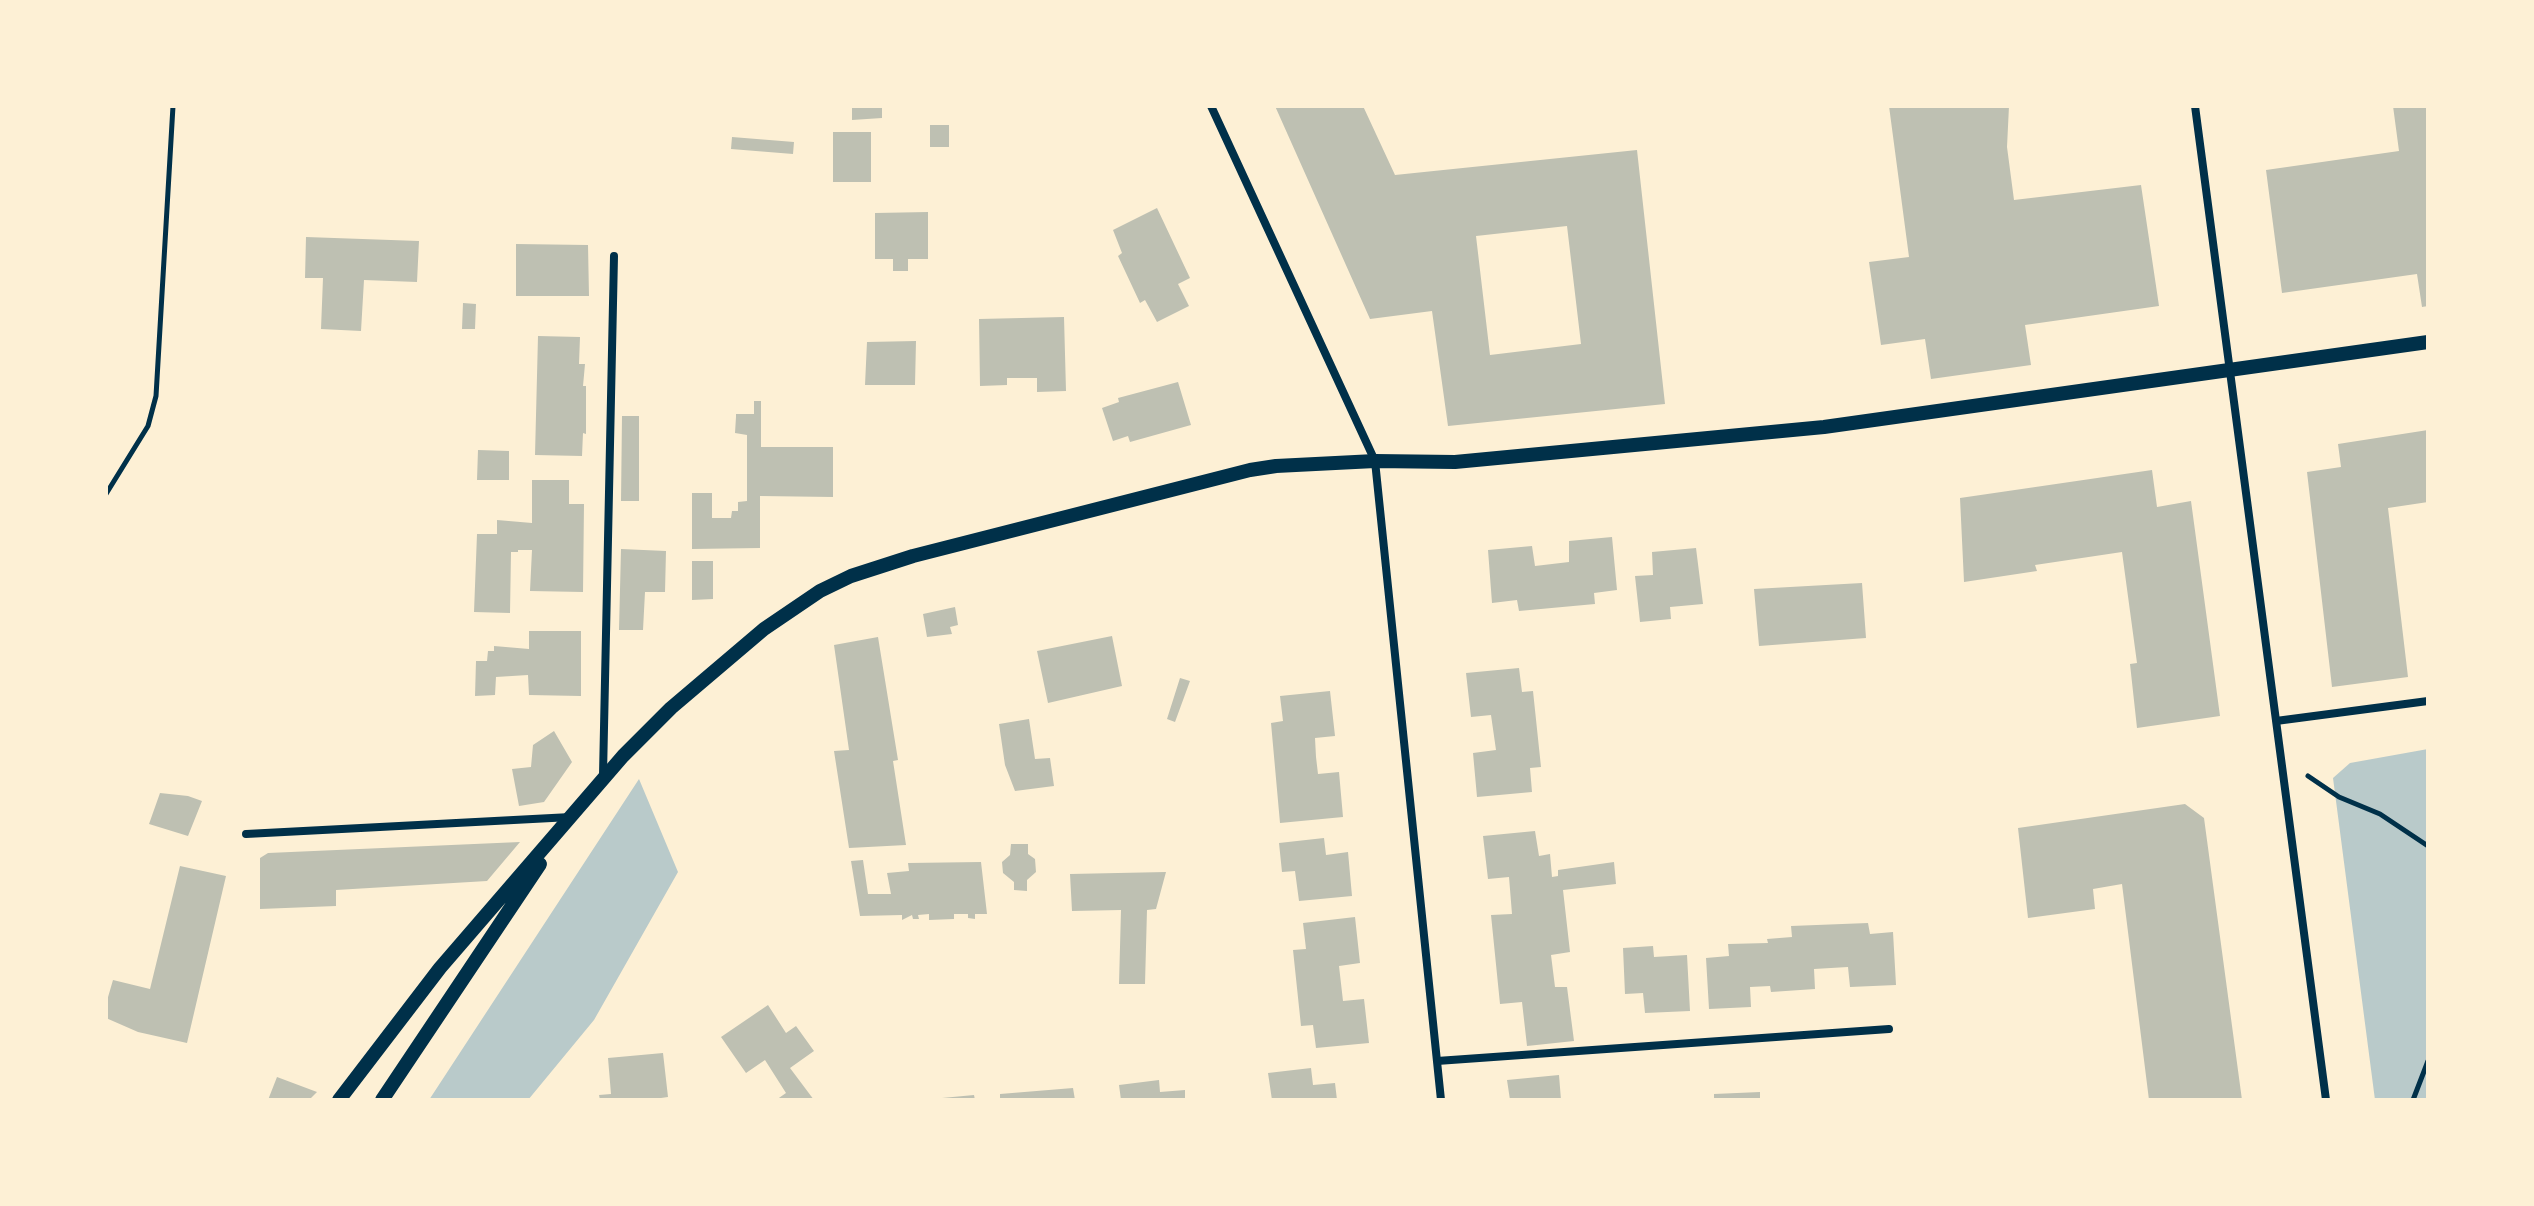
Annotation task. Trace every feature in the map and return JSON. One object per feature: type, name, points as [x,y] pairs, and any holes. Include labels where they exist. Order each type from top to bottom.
[{"type":"street","points":[[1211,106],[1375,461],[1441,1100]]},
{"type":"street","points":[[2195,106],[2326,1100]]},
{"type":"street","points":[[603,778],[614,256]]},
{"type":"street","points":[[339,1100],[440,968],[603,778],[671,708],[764,629],[820,591],[851,576],[913,556],[1276,466],[1375,461],[1455,462],[1810,429],[2428,342]]},
{"type":"street","points":[[2276,721],[2428,701]]},
{"type":"street","points":[[246,834],[572,817]]},
{"type":"street","points":[[382,1100],[572,817]]},
{"type":"street","points":[[1437,1061],[1889,1029]]},
{"type":"path","points":[[106,494],[148,426],[156,396],[173,106]]},
{"type":"path","points":[[2281,758],[2339,797],[2380,814],[2428,846]]},
{"type":"path","points":[[2413,1100],[2428,1061]]},
{"type":"shaded area","points":[[2428,749],[2428,1100],[2375,1100],[2333,778],[2350,763]]},
{"type":"shaded area","points":[[639,779],[678,872],[594,1020],[528,1100],[429,1100]]},
{"type":"building","points":[[852,106],[882,106],[882,118],[852,120]]},
{"type":"building","points":[[1275,106],[1363,106],[1395,175],[1637,150],[1665,404],[1448,426],[1432,311],[1370,319]],"holes":[[[1567,226],[1581,344],[1490,355],[1476,236]]]},
{"type":"building","points":[[1889,106],[2009,106],[2007,147],[2014,200],[2141,185],[2159,306],[2025,325],[2031,365],[1931,379],[1925,339],[1881,345],[1869,262],[1909,257]]},
{"type":"building","points":[[2393,106],[2428,106],[2428,306],[2422,307],[2417,274],[2282,293],[2266,170],[2399,151]]},
{"type":"building","points":[[930,125],[949,125],[949,147],[930,147]]},
{"type":"building","points":[[833,132],[871,132],[871,182],[833,182]]},
{"type":"building","points":[[732,137],[794,142],[793,154],[731,149]]},
{"type":"building","points":[[1157,208],[1190,278],[1178,284],[1189,306],[1157,322],[1145,300],[1140,303],[1118,256],[1122,253],[1113,230]]},
{"type":"building","points":[[928,212],[928,259],[908,259],[908,271],[893,271],[893,259],[875,259],[875,213]]},
{"type":"building","points":[[306,237],[419,241],[417,282],[364,280],[361,331],[321,329],[323,278],[305,278]]},
{"type":"building","points":[[516,244],[588,245],[589,296],[516,296]]},
{"type":"building","points":[[463,303],[476,304],[475,329],[462,329]]},
{"type":"building","points":[[1064,317],[1066,391],[1037,392],[1037,378],[1007,378],[1007,385],[980,386],[979,319]]},
{"type":"building","points":[[538,336],[580,337],[579,364],[585,364],[583,386],[586,386],[586,434],[583,433],[582,456],[535,455]]},
{"type":"building","points":[[916,341],[915,385],[865,385],[867,342]]},
{"type":"building","points":[[1178,382],[1191,425],[1130,442],[1128,436],[1113,441],[1102,408],[1119,402],[1118,398]]},
{"type":"building","points":[[754,401],[761,401],[761,447],[833,447],[833,497],[760,496],[760,548],[692,549],[692,493],[712,493],[712,518],[731,518],[732,511],[738,511],[738,502],[747,501],[747,435],[735,433],[736,414],[754,414]]},
{"type":"building","points":[[622,416],[639,416],[639,501],[621,501]]},
{"type":"building","points":[[2428,430],[2428,502],[2388,508],[2408,677],[2332,687],[2307,472],[2341,467],[2338,444]]},
{"type":"building","points":[[478,450],[509,451],[509,480],[477,480]]},
{"type":"building","points":[[2152,470],[2157,507],[2191,501],[2220,716],[2137,728],[2130,664],[2137,663],[2122,552],[2035,565],[2037,571],[1964,582],[1960,498]]},
{"type":"building","points":[[532,480],[569,480],[569,504],[584,504],[583,592],[530,591],[532,550],[518,550],[511,552],[510,613],[474,612],[477,534],[497,534],[497,520],[532,523]]},
{"type":"building","points":[[1612,537],[1617,590],[1594,593],[1595,604],[1519,611],[1517,600],[1492,603],[1488,550],[1532,546],[1535,566],[1569,562],[1569,541]]},
{"type":"building","points":[[1696,548],[1703,604],[1670,607],[1671,619],[1640,622],[1635,576],[1653,575],[1652,552]]},
{"type":"building","points":[[621,549],[666,551],[665,592],[645,592],[643,630],[619,630]]},
{"type":"building","points":[[692,561],[713,561],[713,599],[692,600]]},
{"type":"building","points":[[1862,583],[1866,638],[1759,646],[1754,589]]},
{"type":"building","points":[[955,607],[958,625],[950,627],[952,634],[927,637],[923,614]]},
{"type":"building","points":[[529,631],[581,631],[581,696],[529,695],[528,675],[496,677],[495,695],[475,696],[476,661],[487,661],[488,651],[494,651],[494,646],[529,649]]},
{"type":"building","points":[[1112,636],[1122,686],[1048,703],[1037,651]]},
{"type":"building","points":[[878,637],[898,760],[893,761],[906,845],[849,848],[834,751],[849,750],[834,645]]},
{"type":"building","points":[[1519,668],[1522,692],[1533,691],[1541,767],[1530,768],[1532,792],[1477,797],[1473,753],[1496,750],[1491,715],[1471,717],[1466,673]]},
{"type":"building","points":[[1180,678],[1190,681],[1175,722],[1167,719]]},
{"type":"building","points":[[1330,691],[1335,736],[1315,738],[1316,757],[1318,774],[1339,772],[1343,817],[1280,823],[1271,723],[1283,721],[1280,696]]},
{"type":"building","points":[[1029,719],[1035,759],[1050,758],[1054,786],[1015,791],[1005,765],[999,724]]},
{"type":"building","points":[[554,731],[572,762],[544,802],[519,806],[512,769],[531,767],[533,745]]},
{"type":"building","points":[[160,793],[202,801],[188,836],[149,824]]},
{"type":"building","points":[[2185,804],[2204,818],[2242,1100],[2149,1100],[2122,884],[2093,889],[2095,909],[2028,918],[2018,828]]},
{"type":"building","points":[[1535,831],[1539,856],[1550,854],[1552,877],[1558,876],[1558,870],[1614,862],[1616,884],[1563,890],[1570,952],[1551,955],[1555,987],[1567,987],[1574,1041],[1527,1046],[1522,1002],[1500,1004],[1491,915],[1512,914],[1509,877],[1488,879],[1483,836]]},
{"type":"building","points":[[1324,838],[1326,855],[1348,852],[1352,896],[1299,901],[1295,871],[1282,872],[1279,843]]},
{"type":"building","points":[[520,842],[487,881],[336,890],[336,906],[260,909],[260,858],[268,853]]},
{"type":"building","points":[[1011,844],[1028,844],[1028,854],[1035,859],[1036,872],[1027,880],[1027,891],[1014,890],[1014,882],[1003,873],[1002,862],[1010,855]]},
{"type":"building","points":[[863,860],[868,894],[891,894],[887,873],[909,871],[908,863],[981,862],[987,914],[975,914],[975,919],[968,918],[968,914],[954,914],[954,919],[929,920],[929,914],[918,915],[919,919],[913,919],[912,915],[902,920],[902,915],[860,916],[851,861]]},
{"type":"building","points":[[180,866],[226,876],[187,1043],[138,1032],[106,1018],[106,1004],[113,980],[150,989]]},
{"type":"building","points":[[1166,872],[1156,909],[1147,910],[1145,984],[1119,984],[1121,910],[1072,911],[1070,874]]},
{"type":"building","points":[[1355,917],[1360,963],[1339,966],[1343,1001],[1364,999],[1369,1043],[1316,1048],[1313,1025],[1301,1026],[1293,950],[1306,949],[1303,923]]},
{"type":"building","points":[[1868,923],[1870,934],[1893,932],[1896,985],[1850,987],[1848,967],[1814,969],[1815,989],[1771,992],[1770,986],[1750,987],[1751,1007],[1709,1009],[1706,958],[1729,956],[1728,944],[1768,943],[1767,939],[1792,937],[1791,926]]},
{"type":"building","points":[[1653,946],[1654,957],[1687,955],[1690,1011],[1645,1013],[1643,993],[1625,994],[1623,948]]},
{"type":"building","points":[[768,1005],[786,1033],[796,1026],[814,1051],[790,1068],[814,1100],[776,1100],[786,1093],[765,1060],[746,1073],[721,1037]]},
{"type":"building","points":[[663,1053],[668,1097],[600,1100],[599,1095],[611,1094],[608,1058]]},
{"type":"building","points":[[1311,1068],[1313,1085],[1335,1083],[1337,1100],[1272,1100],[1268,1073]]},
{"type":"building","points":[[1559,1075],[1561,1100],[1510,1100],[1507,1080]]},
{"type":"building","points":[[277,1077],[317,1092],[309,1100],[268,1100]]},
{"type":"building","points":[[1159,1080],[1160,1092],[1185,1090],[1185,1100],[1121,1100],[1119,1085]]},
{"type":"building","points":[[1073,1088],[1075,1100],[1000,1100],[1000,1094]]},
{"type":"building","points":[[1760,1092],[1760,1100],[1714,1100],[1714,1094]]},
{"type":"building","points":[[974,1095],[975,1100],[942,1100],[942,1098]]}]
